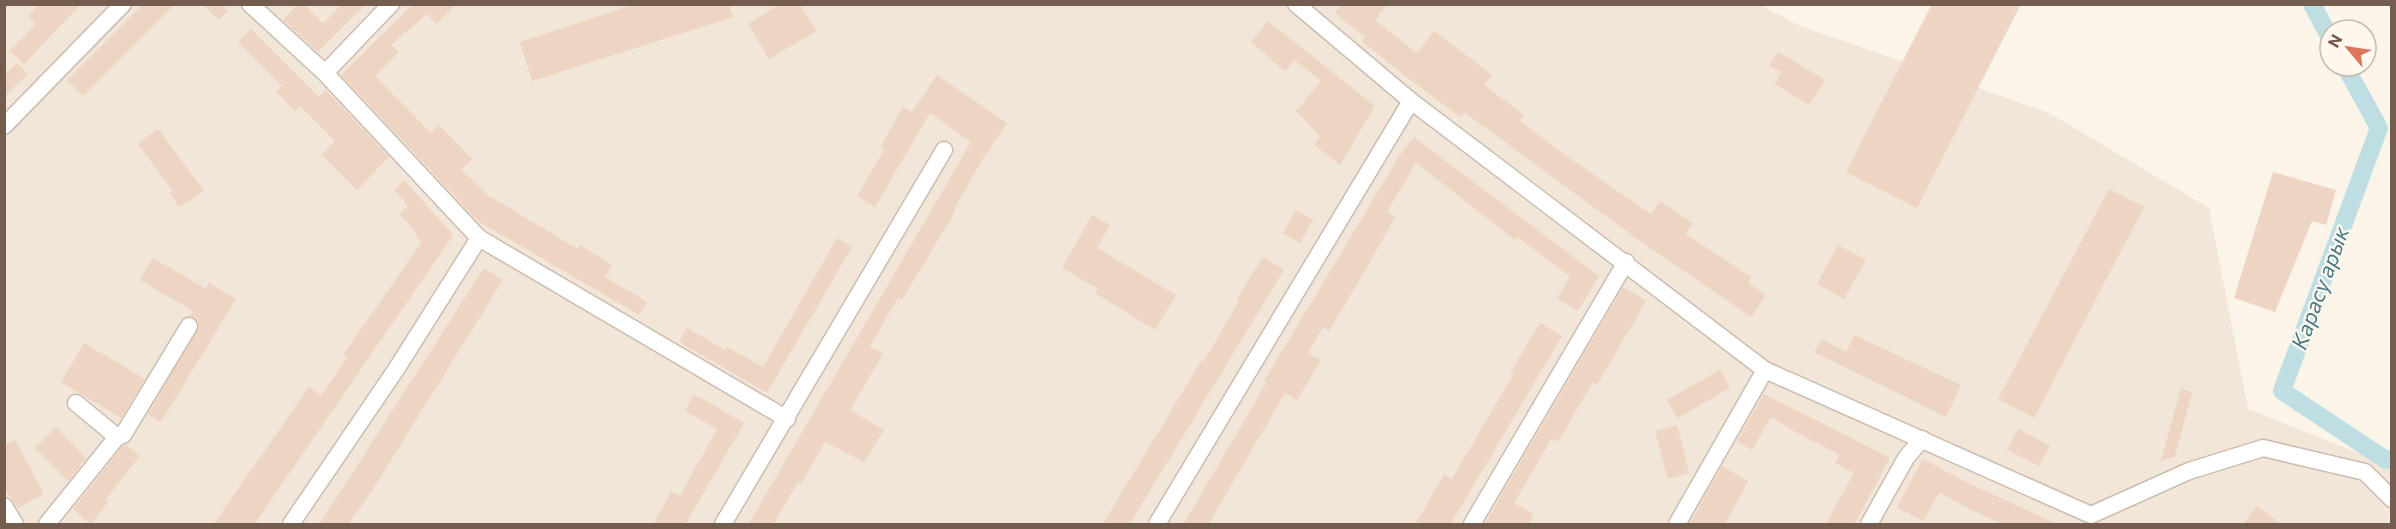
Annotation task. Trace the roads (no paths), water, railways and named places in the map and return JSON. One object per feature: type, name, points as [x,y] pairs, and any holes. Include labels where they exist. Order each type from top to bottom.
[{"type":"street","points":[[4,126],[123,4]]},
{"type":"street","points":[[250,4],[325,73],[479,238],[787,419]]},
{"type":"street","points":[[325,73],[391,4]]},
{"type":"street","points":[[1296,4],[1411,100],[1765,370],[1922,439],[2088,520],[2189,471],[2263,448],[2391,480]]},
{"type":"street","points":[[1157,525],[1411,100]]},
{"type":"street","points":[[723,525],[944,150]]},
{"type":"street","points":[[291,525],[397,368],[479,238]]},
{"type":"street","points":[[1472,525],[1626,262]]},
{"type":"street","points":[[46,525],[117,437],[123,435],[189,326]]},
{"type":"street","points":[[1677,525],[1765,370]]},
{"type":"street","points":[[76,404],[117,437]]},
{"type":"street","points":[[1869,525],[1906,458],[1922,439]]},
{"type":"street","points":[[2365,472],[2391,499]]},
{"type":"street","points":[[4,506],[15,525]]},
{"type":"waterway","name":"Карасу арык","points":[[2312,4],[2319,18]]},
{"type":"waterway","name":"Карасу арык","points":[[2352,78],[2379,128],[2282,391],[2386,460],[2392,459]]}]
